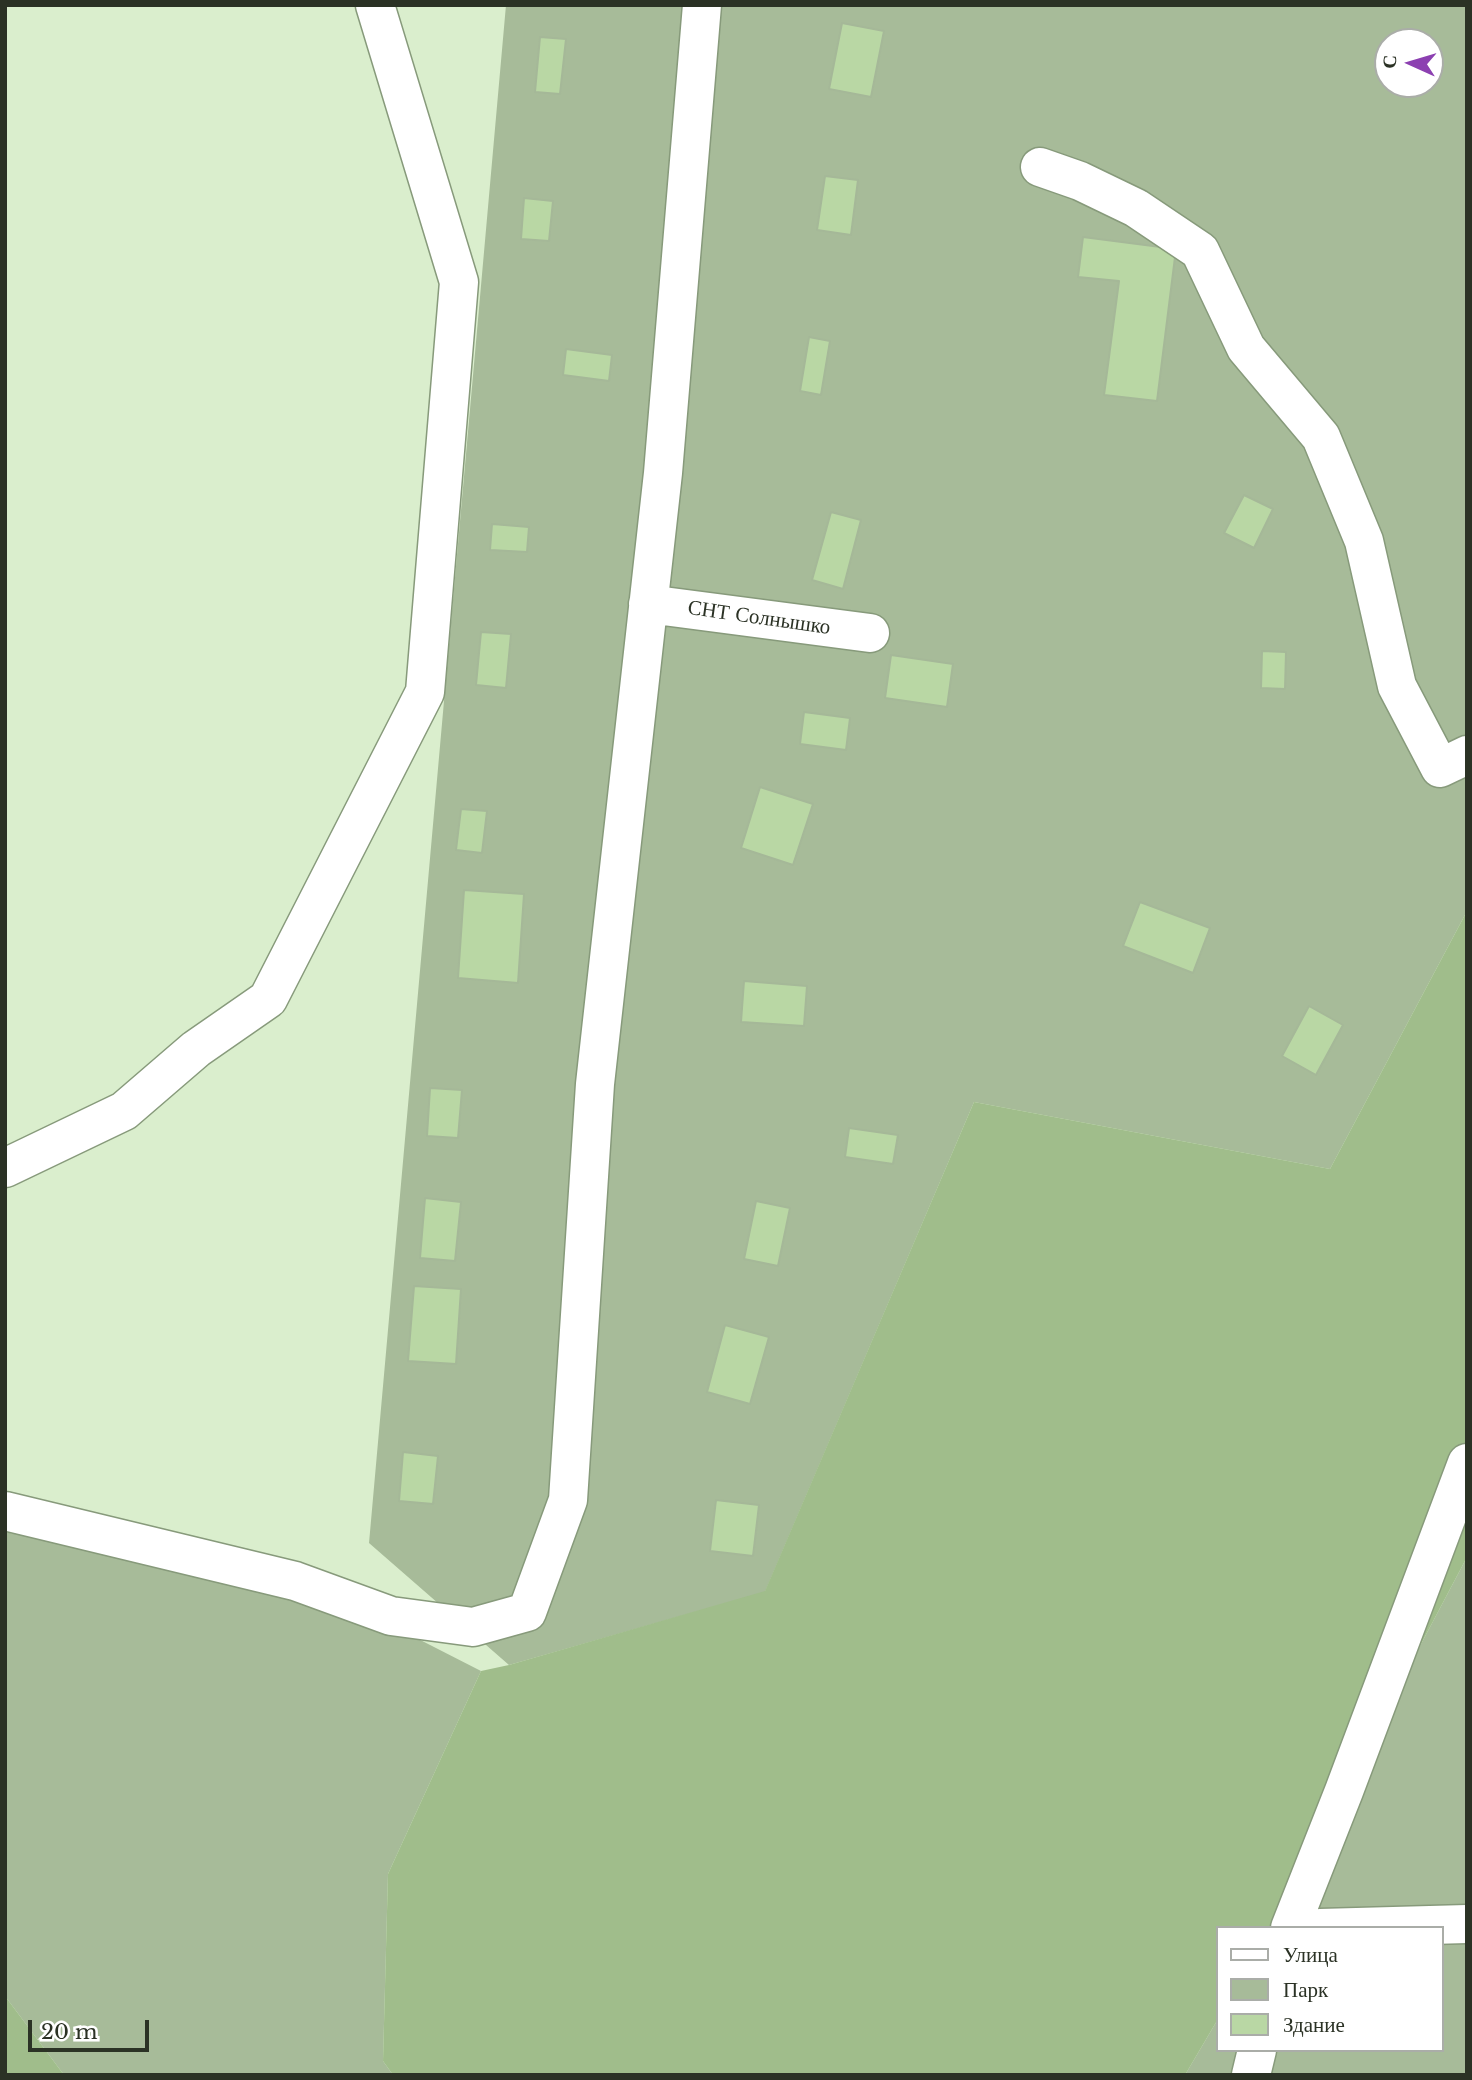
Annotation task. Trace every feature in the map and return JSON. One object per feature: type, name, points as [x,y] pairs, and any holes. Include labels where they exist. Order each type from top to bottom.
[{"type":"lane","points":[[5,1168],[124,1111],[196,1049],[268,999],[425,692],[459,282],[375,5]]},
{"type":"lane","points":[[5,1511],[295,1581],[391,1616],[473,1627],[527,1612],[568,1500],[595,1083],[663,473],[702,5]]},
{"type":"lane","points":[[1040,167],[1080,181],[1136,208],[1200,251],[1246,348],[1321,437],[1364,541],[1397,685],[1440,768],[1467,755]]},
{"type":"lane","name":"СНТ Солнышко","points":[[648,604],[870,634]]},
{"type":"lane","points":[[1291,1926],[1467,1462]]},
{"type":"lane","points":[[1394,1926],[1467,1924]]},
{"type":"lane","points":[[1251,2075],[1257,2052]]},
{"type":"green space","points":[[506,5],[1467,5],[1467,911],[1330,1169],[974,1102],[765,1592],[509,1665],[369,1543]]},
{"type":"green space","points":[[1467,911],[1467,1557],[1272,1926],[1216,1926],[1216,2022],[1185,2075],[393,2075],[383,2061],[388,1874],[481,1671],[765,1591],[974,1102],[1330,1169]]},
{"type":"green space","points":[[5,1532],[340,1599],[481,1671],[388,1874],[383,2061],[393,2075],[64,2075],[5,1996]]},
{"type":"green space","points":[[1467,1557],[1467,2075],[1185,2075],[1216,2022],[1216,2052],[1444,2052],[1444,1926],[1272,1926]]},
{"type":"green space","points":[[5,1996],[64,2075],[5,2075]]},
{"type":"building","points":[[842,23],[884,31],[871,97],[829,89]]},
{"type":"building","points":[[540,37],[566,39],[560,94],[535,92]]},
{"type":"building","points":[[825,176],[858,180],[851,235],[817,230]]},
{"type":"building","points":[[524,198],[553,201],[549,241],[521,239]]},
{"type":"building","points":[[1083,237],[1176,249],[1157,401],[1104,395],[1119,281],[1078,277]]},
{"type":"building","points":[[809,337],[830,341],[821,395],[800,391]]},
{"type":"building","points":[[566,349],[612,355],[609,381],[563,375]]},
{"type":"building","points":[[1244,495],[1273,509],[1254,548],[1224,533]]},
{"type":"building","points":[[831,512],[861,520],[843,589],[812,580]]},
{"type":"building","points":[[492,524],[529,527],[527,552],[490,550]]},
{"type":"building","points":[[481,632],[511,634],[506,688],[476,685]]},
{"type":"building","points":[[1262,651],[1286,652],[1285,689],[1261,688]]},
{"type":"building","points":[[891,655],[953,664],[947,707],[885,698]]},
{"type":"building","points":[[804,712],[850,718],[846,750],[800,744]]},
{"type":"building","points":[[760,787],[813,804],[793,865],[741,848]]},
{"type":"building","points":[[461,809],[487,811],[482,853],[456,850]]},
{"type":"building","points":[[464,890],[524,894],[518,983],[458,978]]},
{"type":"building","points":[[1140,902],[1210,928],[1193,973],[1123,946]]},
{"type":"building","points":[[744,981],[807,986],[804,1026],[741,1022]]},
{"type":"building","points":[[1309,1006],[1343,1025],[1316,1075],[1282,1056]]},
{"type":"building","points":[[430,1088],[462,1090],[458,1138],[427,1136]]},
{"type":"building","points":[[849,1128],[898,1135],[893,1164],[845,1157]]},
{"type":"building","points":[[425,1198],[461,1202],[455,1261],[420,1258]]},
{"type":"building","points":[[756,1201],[790,1208],[778,1266],[744,1259]]},
{"type":"building","points":[[414,1286],[461,1289],[456,1364],[408,1361]]},
{"type":"building","points":[[725,1325],[769,1337],[750,1404],[707,1392]]},
{"type":"building","points":[[403,1452],[438,1456],[433,1504],[399,1501]]},
{"type":"building","points":[[716,1500],[759,1505],[753,1556],[710,1551]]}]
